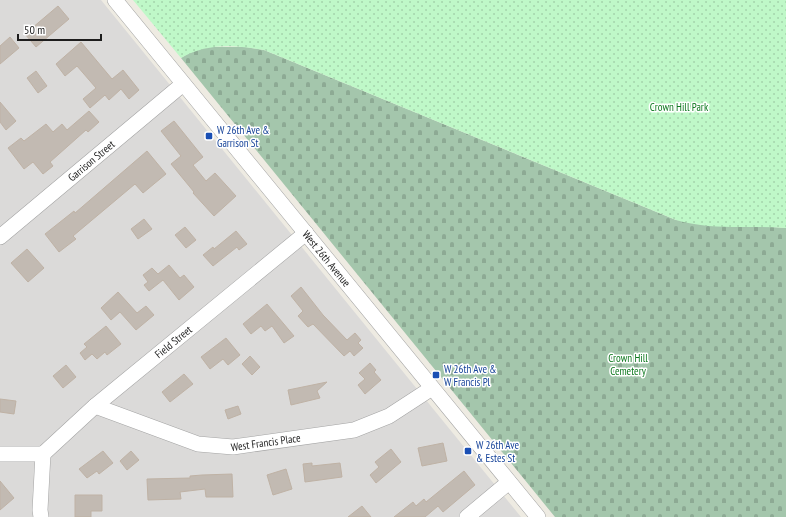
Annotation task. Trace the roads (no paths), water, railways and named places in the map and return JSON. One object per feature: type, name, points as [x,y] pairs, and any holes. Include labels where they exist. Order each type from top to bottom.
[{"type":"street","name":"West 26th Avenue","points":[[115,0],[538,517]]},
{"type":"street","name":"Garrison Street","points":[[0,237],[183,84]]},
{"type":"street","name":"Field Street","points":[[43,454],[96,406],[306,233]]},
{"type":"street","name":"West Francis Place","points":[[96,406],[198,444],[233,447],[354,430],[389,416],[432,388]]},
{"type":"street","points":[[0,454],[43,454],[40,510],[41,517]]},
{"type":"street","points":[[467,517],[509,482]]},
{"type":"place","name":"W 26th Ave & Garrison St","points":[[209,136]]},
{"type":"place","name":"W 26th Ave & W Francis Pl","points":[[436,375]]},
{"type":"place","name":"W 26th Ave & Estes St","points":[[468,451]]},
{"type":"park label","name":"Crown Hill Park","points":[[679,107]]},
{"type":"park label","name":"Crown Hill Cemetery","points":[[628,364]]}]
